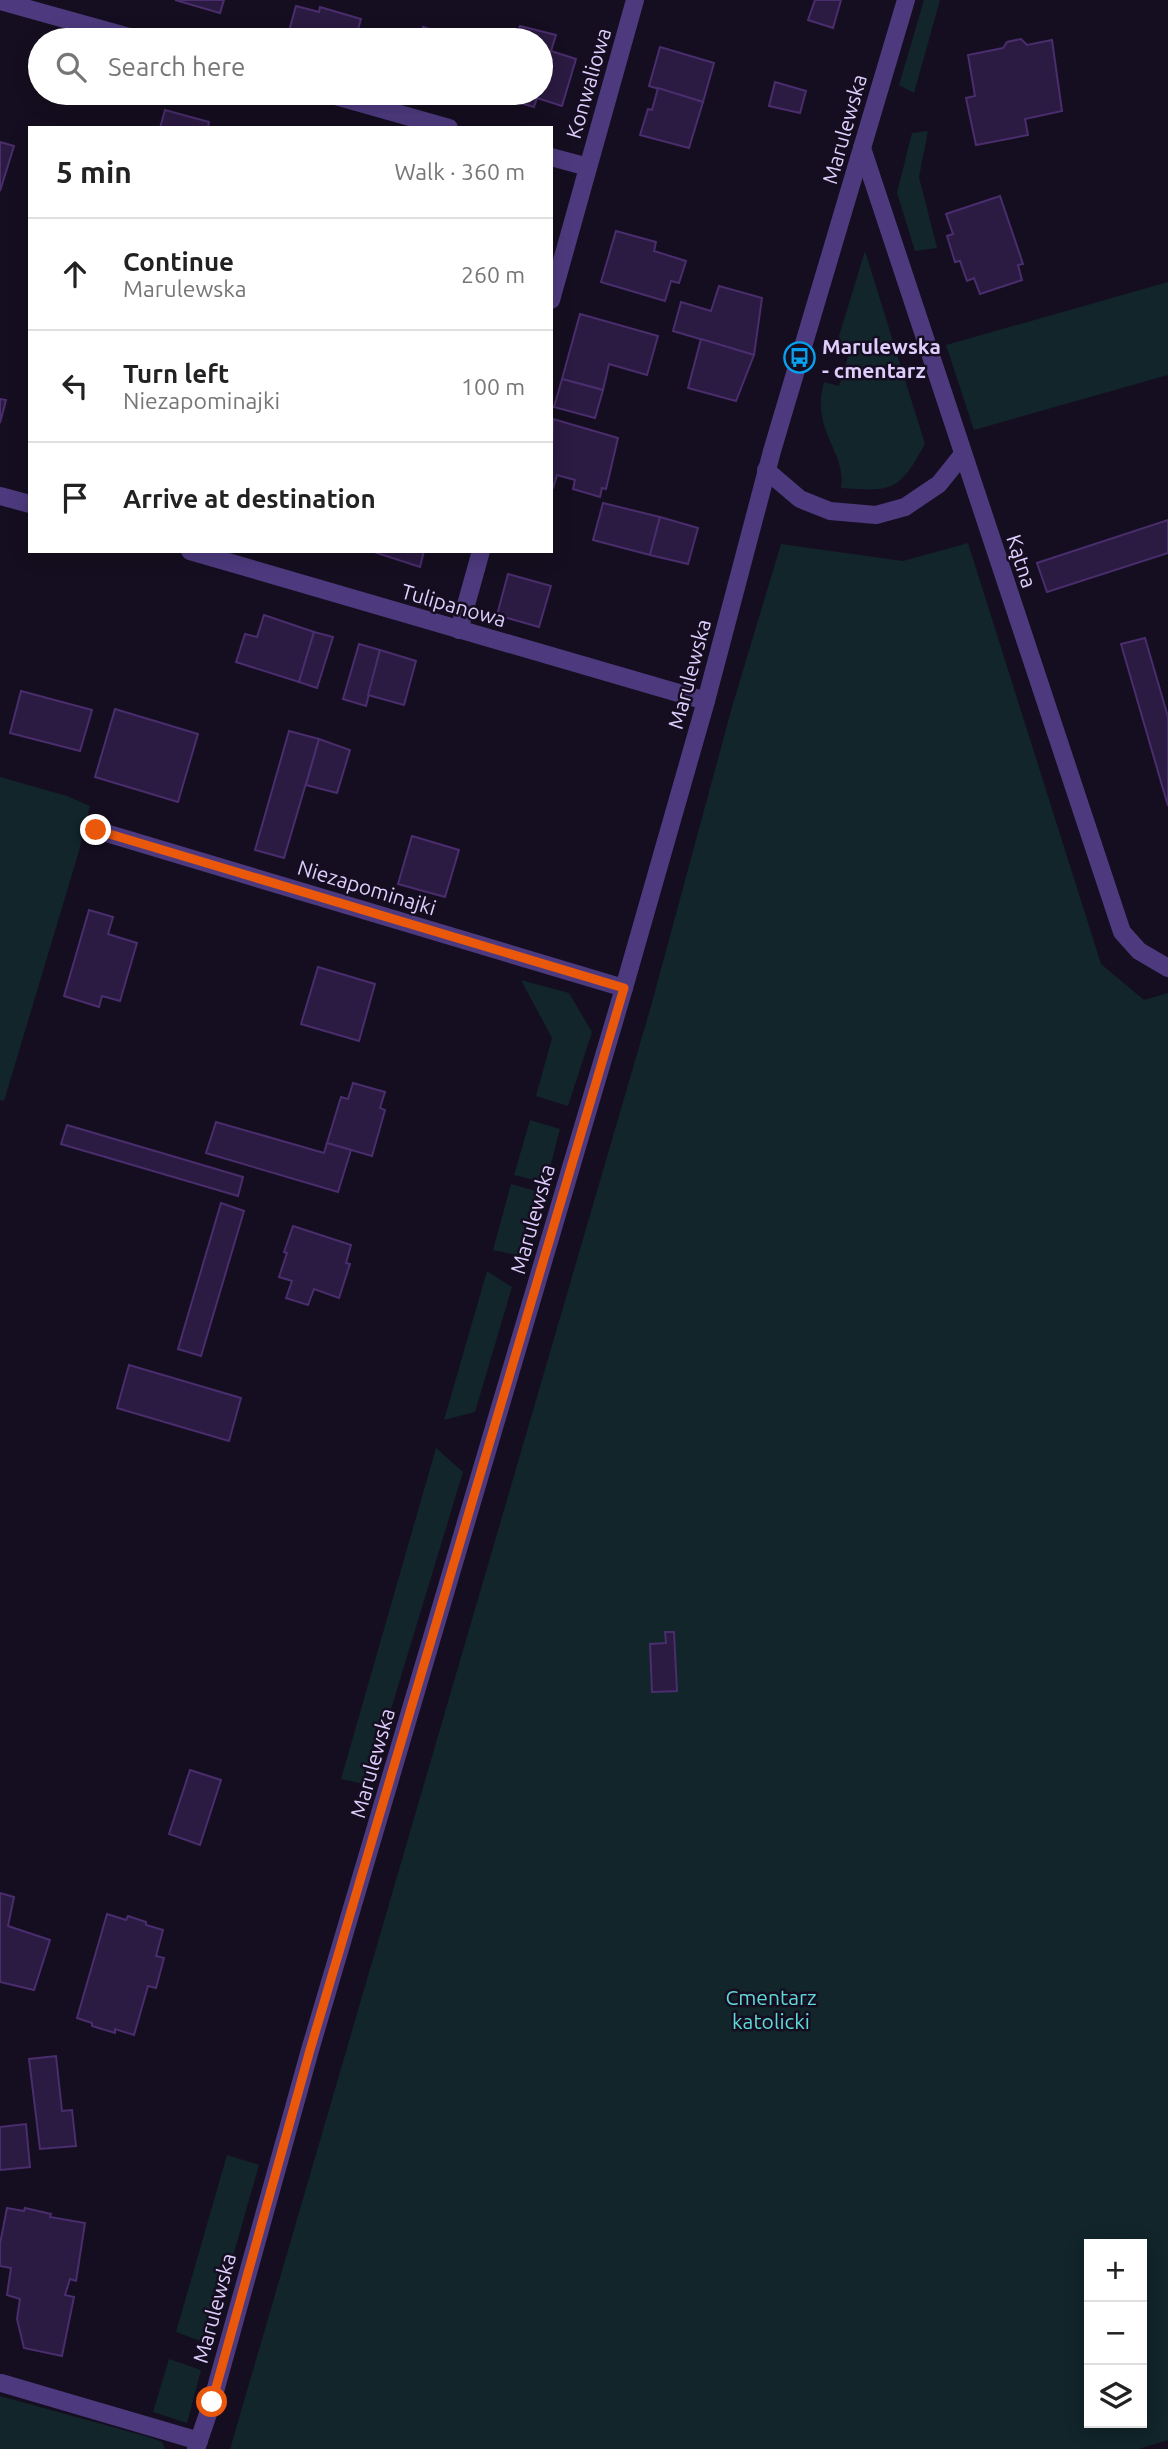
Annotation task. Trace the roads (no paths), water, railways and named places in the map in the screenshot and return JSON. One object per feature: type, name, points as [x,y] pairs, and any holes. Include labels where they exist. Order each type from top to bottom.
[{"type":"street","name":"Konwaliowa","points":[[553,293],[635,0]]},
{"type":"street","name":"Marulewska","points":[[198,2445],[310,2050],[624,988],[706,701],[766,470],[906,0]]},
{"type":"street","points":[[0,1],[97,28]]},
{"type":"street","points":[[368,105],[442,126]]},
{"type":"street","name":"Kątna","points":[[862,148],[1122,932],[1139,951],[1168,968]]},
{"type":"street","points":[[553,158],[588,167]]},
{"type":"street","points":[[766,470],[800,499],[830,511],[876,515],[905,507],[939,484],[963,454]]},
{"type":"street","points":[[0,496],[28,503]]},
{"type":"street","name":"Tulipanowa","points":[[197,553],[706,701]]},
{"type":"street","points":[[459,630],[480,553]]},
{"type":"street","name":"Niezapominajki","points":[[96,830],[624,988]]},
{"type":"street","points":[[1,2383],[198,2445]]},
{"type":"place","name":"Marulewska - cmentarz","points":[[799,358]]},
{"type":"park label","name":"Cmentarz katolicki","points":[[771,2009]]}]
